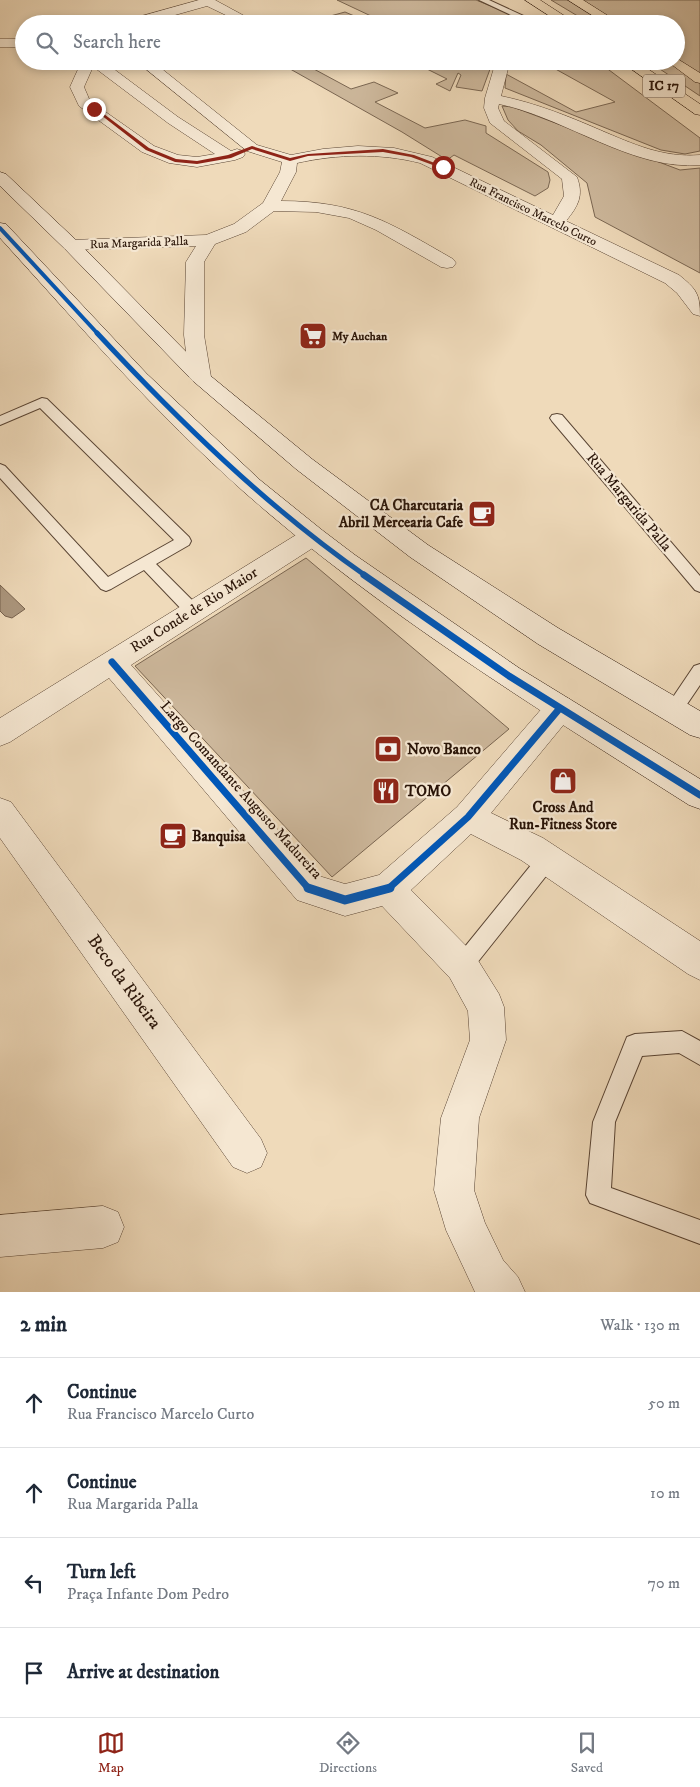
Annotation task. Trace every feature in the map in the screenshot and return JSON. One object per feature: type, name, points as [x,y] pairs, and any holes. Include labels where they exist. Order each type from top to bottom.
[{"type":"highway","points":[[532,0],[556,15]]},
{"type":"highway","points":[[574,0],[600,15]]},
{"type":"highway","name":"IC 17","points":[[685,69],[700,79]]},
{"type":"highway","name":"IC 17","points":[[641,70],[700,111]]},
{"type":"street","points":[[159,15],[208,1],[237,15]]},
{"type":"street","points":[[202,15],[225,8]]},
{"type":"street","points":[[0,43],[15,42]]},
{"type":"street","points":[[85,70],[77,87],[84,103],[148,149],[175,160],[197,162],[229,157],[252,148]]},
{"type":"street","points":[[106,70],[173,120],[229,157]]},
{"type":"street","points":[[154,70],[252,148],[290,160]]},
{"type":"street","points":[[500,70],[491,108],[497,123],[569,177],[575,190],[573,200],[556,223]]},
{"type":"street","points":[[492,98],[516,102],[644,154],[676,161],[696,160]]},
{"type":"street","name":"Rua Francisco Marcelo Curto","points":[[290,160],[308,155],[370,151],[398,152],[443,167],[672,279],[684,289],[700,310]]},
{"type":"street","name":"Rua Margarida Palla","points":[[71,245],[208,240],[240,228],[270,206],[288,172],[290,160]]},
{"type":"street","points":[[0,177],[71,245],[200,377],[304,464],[419,551],[548,636],[700,726]]},
{"type":"street","points":[[270,206],[315,207],[361,216],[447,263]]},
{"type":"street","points":[[0,228],[140,379],[202,441],[252,486],[313,536],[346,562],[509,676],[700,795]]},
{"type":"street","name":"Rua Margarida Palla","points":[[200,377],[194,335],[195,262],[208,240]]},
{"type":"street","name":"Rua Conde de Rio Maior","points":[[0,733],[313,536]]},
{"type":"street","name":"Largo Comandante Augusto Madureira","points":[[112,662],[309,889],[345,900],[388,889],[468,817],[560,708]]},
{"type":"street","name":"Beco da Ribeira","points":[[0,812],[247,1153]]},
{"type":"street","points":[[468,817],[547,860],[700,962]]},
{"type":"street","points":[[388,889],[462,966],[486,1007],[488,1040],[460,1118],[454,1190],[467,1230],[488,1276],[503,1292]]},
{"type":"street","points":[[0,1236],[103,1227]]},
{"type":"lane","points":[[483,0],[517,15]]},
{"type":"lane","points":[[0,421],[42,402],[184,541],[106,585],[0,469]]},
{"type":"lane","name":"Rua Margarida Palla","points":[[557,418],[700,586]]},
{"type":"lane","points":[[146,563],[193,611]]},
{"type":"lane","points":[[672,711],[700,671]]},
{"type":"lane","points":[[462,966],[547,860]]},
{"type":"lane","points":[[700,1054],[682,1042],[636,1045],[604,1122],[598,1195],[700,1232]]},
{"type":"shaded area","points":[[337,0],[476,0],[513,15],[369,15]]},
{"type":"shaded area","points":[[551,0],[700,0],[700,96],[661,70],[685,70],[685,15],[576,15]]},
{"type":"shaded area","points":[[345,12],[352,15],[334,15]]},
{"type":"shaded area","points":[[292,70],[316,70],[351,89],[374,82],[398,93],[375,102],[425,128],[465,120],[486,126],[486,133],[548,172],[550,180],[548,188],[535,196],[454,155],[447,160],[402,132]]},
{"type":"shaded area","points":[[429,70],[490,70],[482,91],[456,87],[461,75],[458,73],[450,91],[436,84],[447,79]]},
{"type":"shaded area","points":[[557,70],[609,70],[700,138],[700,151],[685,154],[661,150],[505,88],[506,74],[576,112],[615,102]]},
{"type":"shaded area","points":[[502,106],[513,107],[680,170],[700,168],[700,273],[595,217],[587,183],[541,145],[518,131],[508,120]]},
{"type":"shaded area","points":[[306,558],[509,729],[332,877],[135,666]]},
{"type":"shaded area","points":[[0,585],[25,609],[12,618],[5,616],[0,611]]},
{"type":"cycle path","points":[[0,228],[140,379],[203,441],[252,486],[313,536],[346,562],[509,676],[700,795]]},
{"type":"cycle path","points":[[112,662],[309,889],[345,900],[388,889],[468,817],[560,708]]},
{"type":"place","name":"My Auchan","points":[[313,336]]},
{"type":"place","name":"CA Charcutaria Abril Mercearia Cafe","points":[[482,514]]},
{"type":"place","name":"Novo Banco","points":[[388,749]]},
{"type":"place","name":"Cross And Run-Fitness Store","points":[[563,781]]},
{"type":"place","name":"TOMO","points":[[386,791]]},
{"type":"place","name":"Banquisa","points":[[173,836]]},
{"type":"route","points":[[94,109],[148,149],[175,160],[197,162],[229,157],[252,148],[290,160],[308,155],[383,151],[398,152],[443,167]]}]
